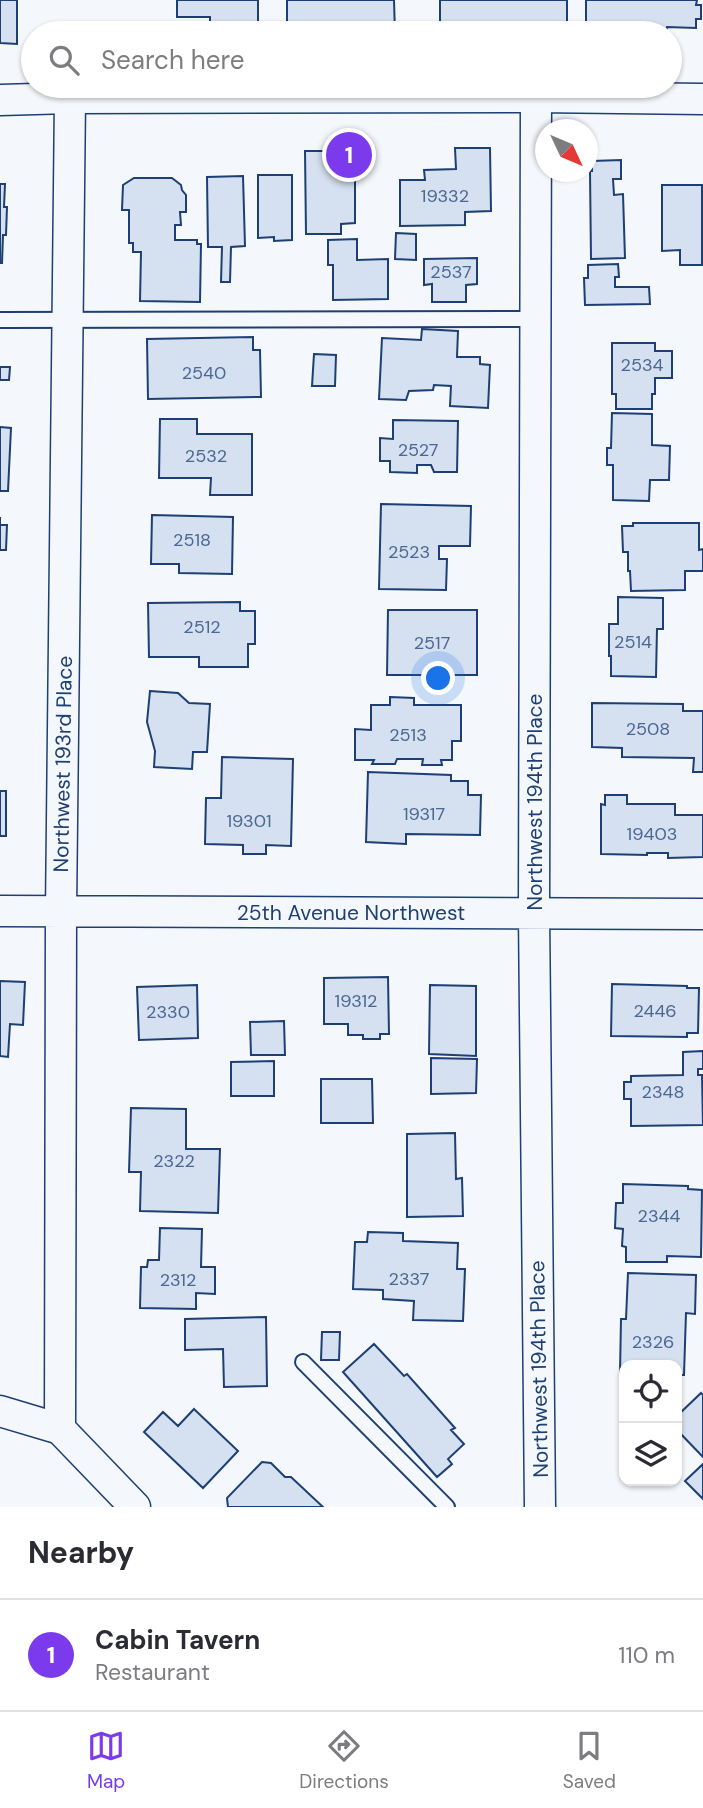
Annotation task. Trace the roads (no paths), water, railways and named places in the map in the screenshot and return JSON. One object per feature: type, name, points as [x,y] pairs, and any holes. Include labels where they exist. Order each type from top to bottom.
[{"type":"street","points":[[0,100],[70,98]]},
{"type":"street","name":"Northwest 193rd Place","points":[[60,1429],[61,912],[70,98]]},
{"type":"street","name":"Northwest 194th Place","points":[[536,98],[534,913],[540,1507]]},
{"type":"street","points":[[620,98],[703,99]]},
{"type":"street","name":"25th Avenue Northwest","points":[[0,911],[703,914]]},
{"type":"street","points":[[0,1411],[60,1429],[135,1507]]},
{"type":"lane","points":[[0,320],[536,319]]},
{"type":"lane","points":[[303,1362],[447,1507]]},
{"type":"place","name":"Cabin Tavern","points":[[349,155]]}]
